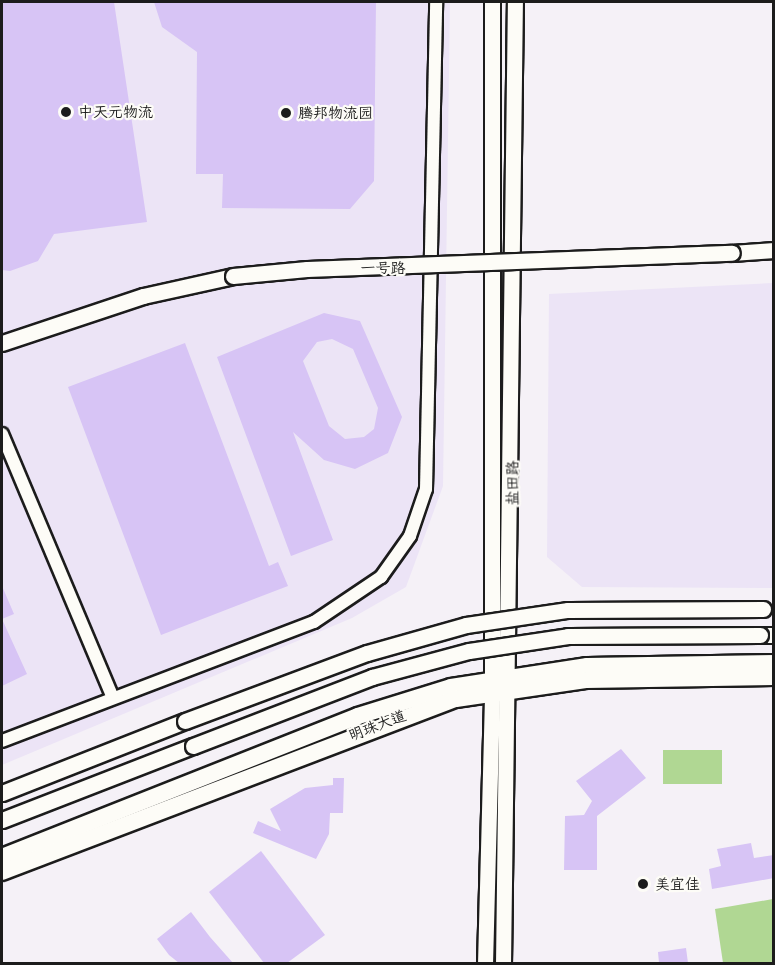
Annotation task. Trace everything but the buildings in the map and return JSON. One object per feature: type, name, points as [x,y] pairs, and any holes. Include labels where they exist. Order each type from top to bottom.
[{"type":"main road","name":"明珠大道","points":[[2,857],[358,717],[511,681],[646,663],[774,663]]},
{"type":"main road","name":"明珠大道","points":[[511,681],[774,677]]},
{"type":"main road","name":"明珠大道","points":[[2,872],[361,731],[491,685]]},
{"type":"street","points":[[2,741],[314,622],[359,595],[398,557],[426,489],[436,2]]},
{"type":"street","name":"盐田路","points":[[485,963],[491,685],[492,2]]},
{"type":"street","name":"盐田路","points":[[503,963],[511,681],[515,2]]},
{"type":"street","name":"一号路","points":[[2,344],[143,296],[233,276],[307,268],[430,268],[774,250]]},
{"type":"street","points":[[2,434],[113,698]]},
{"type":"street","points":[[2,793],[367,653],[466,625],[568,610],[768,609]]},
{"type":"street","points":[[2,820],[372,677],[469,651],[577,636],[767,635]]},
{"type":"shaded area","points":[[2,2],[450,2],[443,486],[406,587],[352,618],[2,765]]},
{"type":"shaded area","points":[[773,283],[773,588],[582,587],[547,557],[549,294]]},
{"type":"green space","points":[[663,750],[722,750],[722,784],[663,784]]},
{"type":"green space","points":[[773,899],[773,963],[723,963],[715,909]]},
{"type":"place","name":"中天元物流","points":[[66,112]]},
{"type":"place","name":"腾邦物流园","points":[[286,113]]},
{"type":"place","name":"美宜佳","points":[[643,884]]}]
